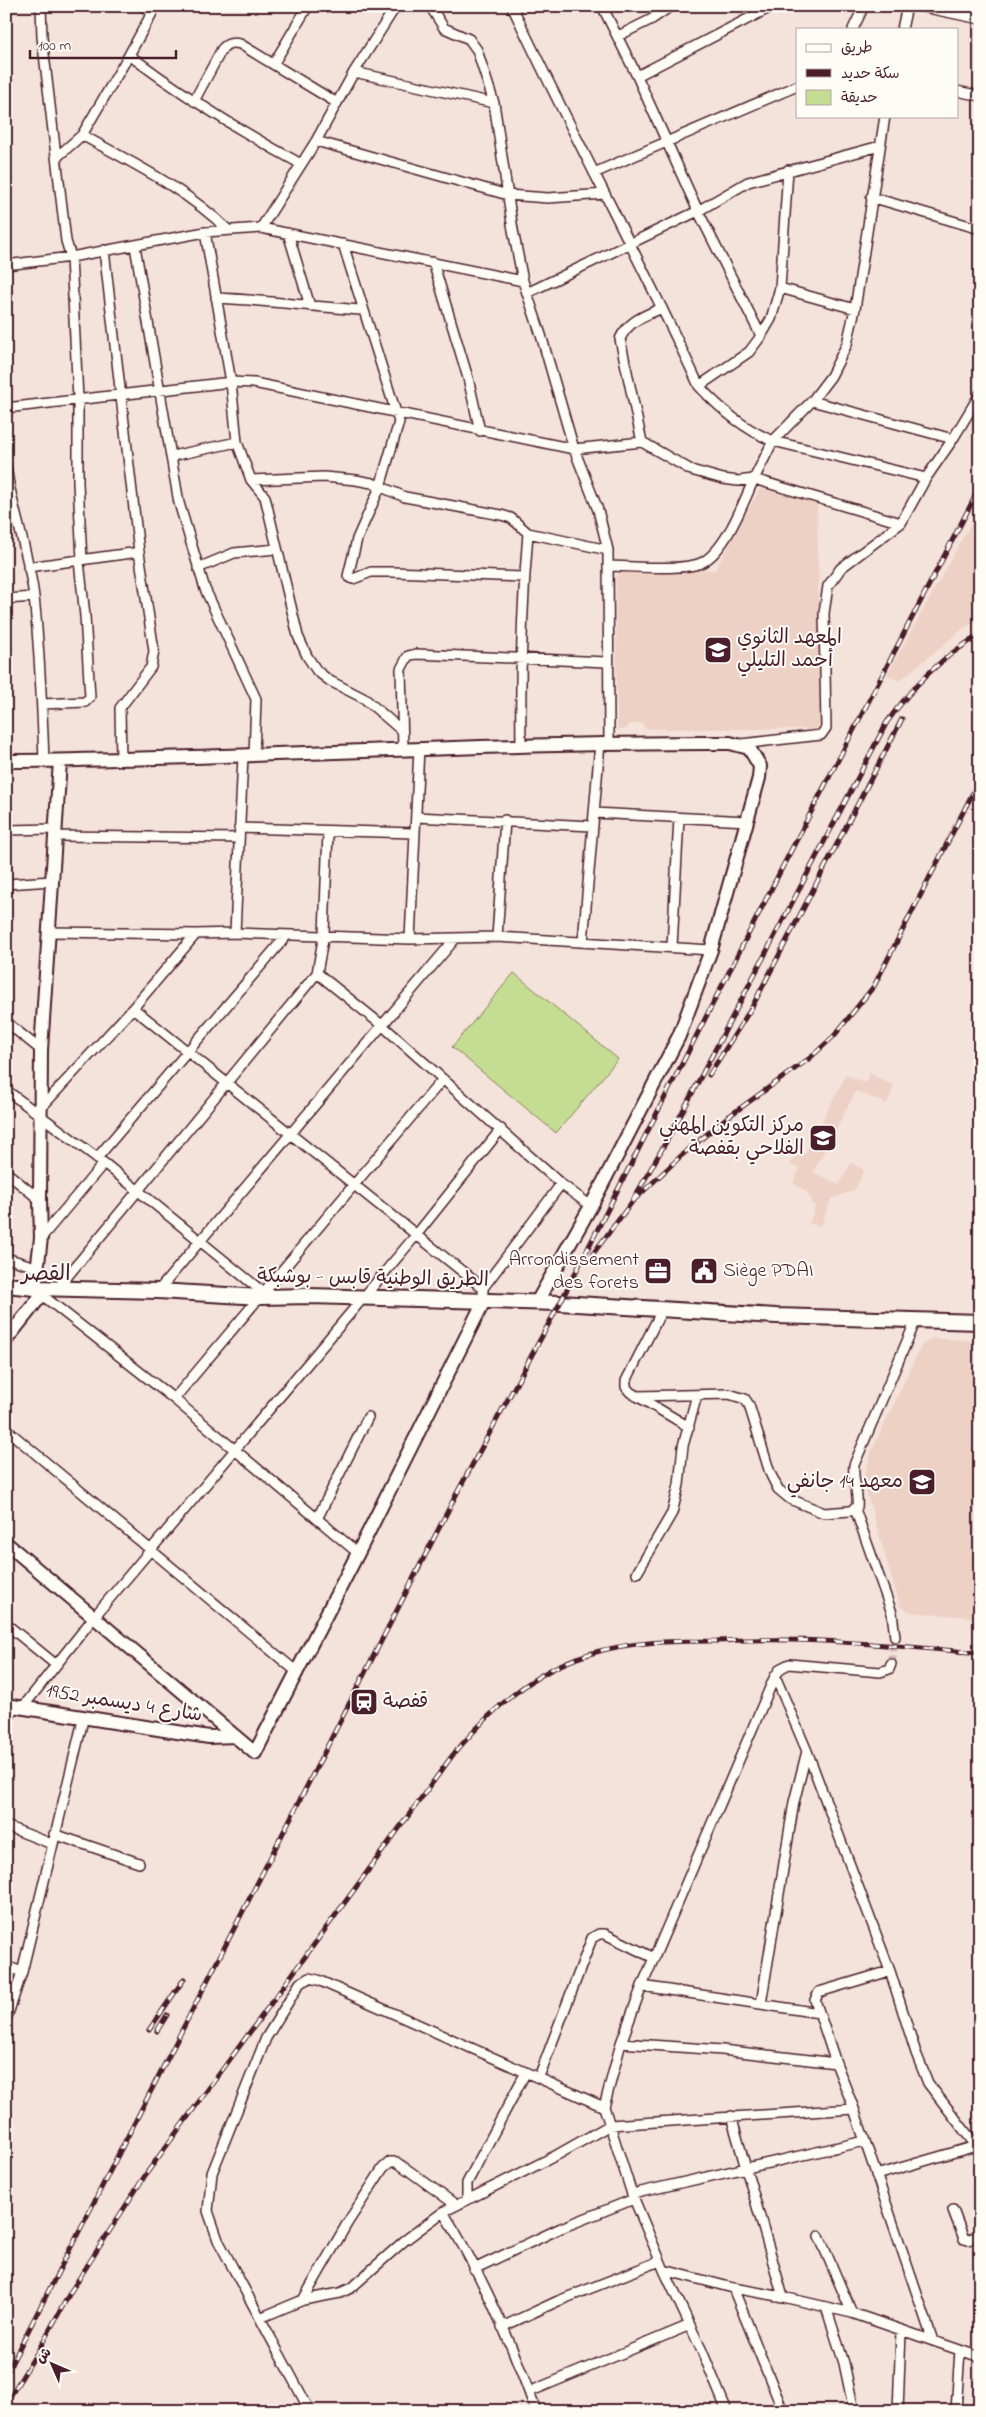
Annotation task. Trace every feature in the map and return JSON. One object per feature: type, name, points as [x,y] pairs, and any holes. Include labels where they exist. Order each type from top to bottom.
[{"type":"main road","name":"الطريق الوطنية قابس - بوشبكة","points":[[6,1285],[45,1290],[158,1291],[363,1298],[483,1294],[537,1302],[662,1310],[980,1322]]},
{"type":"street","points":[[41,6],[42,37],[66,241],[71,257],[78,399],[80,560],[90,697],[85,702],[42,704]]},
{"type":"street","points":[[57,157],[82,135],[155,10],[143,6]]},
{"type":"street","points":[[274,64],[308,6]]},
{"type":"street","points":[[261,228],[316,141],[354,72],[396,6]]},
{"type":"street","points":[[430,6],[444,28],[469,39],[476,46],[494,103],[523,281],[574,449],[598,510],[608,550],[608,662],[604,743],[592,826],[583,942]]},
{"type":"street","points":[[512,6],[557,102],[632,244],[699,386],[712,401],[756,434],[773,441],[926,478]]},
{"type":"street","points":[[602,6],[637,76],[698,211],[762,336]]},
{"type":"street","points":[[618,36],[652,19],[671,6]]},
{"type":"street","points":[[637,76],[773,6]]},
{"type":"street","points":[[853,28],[864,6]]},
{"type":"street","points":[[902,28],[907,6]]},
{"type":"street","points":[[918,6],[976,18],[975,6]]},
{"type":"street","points":[[194,101],[226,45],[240,44],[337,103]]},
{"type":"street","points":[[129,55],[240,131],[301,164]]},
{"type":"street","points":[[354,72],[494,103]]},
{"type":"street","points":[[594,173],[666,140],[796,86]]},
{"type":"street","points":[[958,91],[980,96]]},
{"type":"street","points":[[608,566],[686,566],[701,563],[712,555],[723,541],[773,441],[812,401],[831,376],[847,344],[856,309],[871,197],[885,118]]},
{"type":"street","points":[[82,135],[184,193],[203,206],[227,229]]},
{"type":"street","points":[[316,141],[508,195],[548,198],[605,194]]},
{"type":"street","points":[[527,294],[698,211],[748,182],[880,146]]},
{"type":"street","points":[[699,386],[749,352],[762,336],[771,319],[780,288],[788,170]]},
{"type":"street","points":[[871,197],[980,229]]},
{"type":"street","points":[[6,265],[71,257],[205,232],[261,228],[523,281]]},
{"type":"street","points":[[205,232],[231,382],[237,442],[251,480],[265,497],[298,636],[317,671],[330,681],[365,699],[401,730]]},
{"type":"street","points":[[288,233],[310,306]]},
{"type":"street","points":[[343,244],[399,422],[380,487],[357,540],[348,576],[351,579],[371,572],[393,572],[524,577]]},
{"type":"street","points":[[135,246],[179,503],[198,568],[258,705],[249,756],[239,838],[236,932]]},
{"type":"street","points":[[104,250],[139,552],[154,660],[147,673],[126,697],[120,708],[121,760]]},
{"type":"street","points":[[433,262],[468,378],[480,431]]},
{"type":"street","points":[[780,288],[856,309]]},
{"type":"street","points":[[216,298],[276,301],[363,310]]},
{"type":"street","points":[[642,442],[620,338],[624,329],[642,317],[662,308]]},
{"type":"street","points":[[6,408],[231,382],[254,383],[574,449],[642,442],[691,470],[723,479],[738,481],[754,479],[901,523]]},
{"type":"street","points":[[6,761],[121,760],[419,748],[604,743],[740,744],[821,735],[827,722],[824,613],[828,586],[841,568],[901,523],[926,478],[953,439],[980,394]]},
{"type":"street","points":[[812,401],[953,439]]},
{"type":"street","points":[[172,456],[237,442]]},
{"type":"street","points":[[6,466],[9,491],[34,596],[44,761]]},
{"type":"street","points":[[251,480],[324,477],[356,480],[405,497],[501,514],[511,518],[528,533],[608,550]]},
{"type":"street","points":[[521,746],[524,577],[528,533]]},
{"type":"street","points":[[198,568],[234,553],[276,549]]},
{"type":"street","points":[[28,567],[139,552]]},
{"type":"street","points":[[6,599],[34,596]]},
{"type":"street","points":[[402,749],[401,669],[408,656],[416,654],[608,662]]},
{"type":"street","points":[[537,1302],[591,1206],[679,1036],[711,950],[737,850],[759,778],[760,766],[753,752],[740,744]]},
{"type":"street","points":[[410,939],[419,748]]},
{"type":"street","points":[[60,761],[41,1050],[41,1238],[39,1268],[45,1290],[358,1553]]},
{"type":"street","points":[[594,813],[747,821]]},
{"type":"street","points":[[416,817],[505,820],[592,826]]},
{"type":"street","points":[[672,947],[679,818]]},
{"type":"street","points":[[497,937],[505,820]]},
{"type":"street","points":[[240,828],[415,834]]},
{"type":"street","points":[[6,830],[239,838]]},
{"type":"street","points":[[6,1340],[45,1290],[137,1189],[317,973],[324,934],[328,832]]},
{"type":"street","points":[[6,884],[52,881]]},
{"type":"street","points":[[48,932],[196,934],[236,932],[324,934],[410,939],[497,937],[711,950]]},
{"type":"street","points":[[40,1113],[196,934]]},
{"type":"street","points":[[41,1238],[187,1052],[287,934]]},
{"type":"street","points":[[158,1291],[455,939]]},
{"type":"street","points":[[317,973],[383,1026],[561,1184],[591,1206]]},
{"type":"street","points":[[133,1008],[417,1234],[483,1294]]},
{"type":"street","points":[[6,1022],[41,1050]]},
{"type":"street","points":[[174,1399],[443,1079]]},
{"type":"street","points":[[6,1090],[40,1113],[137,1189],[262,1295]]},
{"type":"street","points":[[6,1728],[14,1706],[55,1664],[234,1449],[417,1234],[501,1129]]},
{"type":"street","points":[[6,1172],[40,1200]]},
{"type":"street","points":[[6,1544],[255,1753],[358,1553],[483,1294],[561,1184]]},
{"type":"street","points":[[6,1258],[39,1268]]},
{"type":"street","points":[[662,1310],[626,1381],[626,1387],[636,1396],[689,1427]]},
{"type":"street","points":[[895,1637],[892,1613],[856,1509],[858,1501],[852,1474],[854,1465],[916,1320]]},
{"type":"street","points":[[637,1573],[672,1512],[689,1427],[698,1394]]},
{"type":"street","points":[[636,1396],[730,1394],[745,1399],[749,1405],[770,1473],[778,1489],[790,1499],[824,1514],[856,1509]]},
{"type":"street","points":[[317,1519],[368,1417]]},
{"type":"street","points":[[6,1429],[297,1672]]},
{"type":"street","points":[[6,1624],[55,1664]]},
{"type":"street","points":[[727,2411],[633,2197],[604,2107],[621,2043],[642,1986],[775,1676],[781,1668],[789,1664],[880,1672],[889,1669],[891,1664]]},
{"type":"street","points":[[775,1676],[807,1750],[890,1971],[916,2053],[928,2083],[978,2148],[876,2175]]},
{"type":"street","name":"شارع 4 ديسمبر 1952","points":[[14,1706],[209,1737],[235,1736]]},
{"type":"street","points":[[6,2020],[22,1972],[84,1716]]},
{"type":"street","points":[[762,2004],[794,1802],[807,1750]]},
{"type":"street","points":[[6,1826],[52,1844]]},
{"type":"street","points":[[54,1834],[139,1863]]},
{"type":"street","points":[[539,2077],[586,1950],[594,1936],[602,1933],[609,1935],[654,1958]]},
{"type":"street","points":[[6,1966],[22,1972]]},
{"type":"street","points":[[890,1971],[818,1992],[815,2000],[933,2341]]},
{"type":"street","points":[[310,2411],[211,2226],[208,2211],[208,2192],[212,2174],[266,2038],[300,1983],[309,1978],[318,1980],[604,2107]]},
{"type":"street","points":[[642,1986],[819,2013]]},
{"type":"street","points":[[621,2043],[722,2050],[836,2063]]},
{"type":"street","points":[[467,2200],[467,2183],[526,2072]]},
{"type":"street","points":[[260,2318],[303,2300],[335,2294],[350,2288],[404,2241],[443,2212],[557,2156],[610,2125],[854,2109]]},
{"type":"street","points":[[731,2116],[783,2296]]},
{"type":"street","points":[[474,2269],[633,2197],[865,2141]]},
{"type":"street","points":[[303,2300],[348,2222],[383,2168],[390,2162],[397,2162],[456,2205]]},
{"type":"street","points":[[954,2210],[964,2239],[968,2240],[980,2235]]},
{"type":"street","points":[[443,2212],[474,2269],[502,2328],[536,2411]]},
{"type":"street","points":[[819,2236],[852,2313]]},
{"type":"street","points":[[502,2328],[558,2301],[662,2265],[733,2288],[783,2296],[852,2313],[980,2358]]},
{"type":"street","points":[[733,2288],[783,2411]]},
{"type":"street","points":[[826,2307],[849,2383],[854,2411]]},
{"type":"street","points":[[529,2392],[690,2325]]},
{"type":"street","points":[[898,2411],[901,2331]]},
{"type":"street","points":[[956,2411],[960,2350]]},
{"type":"shaded area","name":"المعهد الثانوي أحمد التليلي","points":[[761,487],[817,501],[821,729],[645,729],[642,723],[630,724],[626,729],[617,730],[616,577],[622,571],[715,570]]},
{"type":"shaded area","points":[[980,507],[980,619],[964,628],[899,681],[887,675]]},
{"type":"shaded area","name":"مركز التكوين المهني الفلاحي بقفصة","points":[[869,1073],[894,1086],[887,1104],[856,1091],[813,1172],[839,1185],[851,1163],[864,1170],[855,1190],[831,1199],[821,1226],[809,1224],[815,1207],[806,1191],[793,1183],[800,1168],[790,1165],[798,1150],[805,1154],[846,1075],[866,1083]]},
{"type":"shaded area","name":"معهد 14 جانفي","points":[[931,1338],[979,1341],[980,1343],[980,1618],[911,1612],[900,1606],[865,1487],[864,1477],[872,1450],[921,1346]]},
{"type":"green space","points":[[514,973],[618,1059],[556,1133],[452,1047]]},
{"type":"tunnel","points":[[891,1664],[895,1637]]},
{"type":"railway","points":[[6,2374],[457,1493],[560,1303],[783,866],[980,487]]},
{"type":"railway","points":[[632,1202],[675,1126],[887,722],[907,696],[929,673],[953,653],[980,635]]},
{"type":"railway","points":[[709,1075],[752,1007],[902,719]]},
{"type":"railway","points":[[589,1259],[632,1202],[682,1155],[725,1119],[810,1058],[834,1036],[874,986],[980,779]]},
{"type":"railway","points":[[6,2403],[38,2351],[71,2291],[146,2174],[452,1756],[481,1724],[513,1695],[530,1682],[568,1661],[604,1650],[636,1644],[684,1641],[815,1641],[980,1653]]},
{"type":"railway","points":[[149,2030],[184,1979]]},
{"type":"railway","points":[[157,2031],[167,2015]]},
{"type":"place","name":"المعهد الثانوي أحمد التليلي","points":[[718,650]]},
{"type":"place","name":"مركز التكوين المهني الفلاحي بقفصة","points":[[823,1138]]},
{"type":"place","name":"Arrondissement des forets","points":[[658,1271]]},
{"type":"place","name":"Siège PDAI","points":[[704,1271]]},
{"type":"place","name":"معهد 14 جانفي","points":[[922,1482]]},
{"type":"place","name":"قفصة","points":[[364,1702]]},
{"type":"district","name":"القصر","points":[[46,1275]]}]
